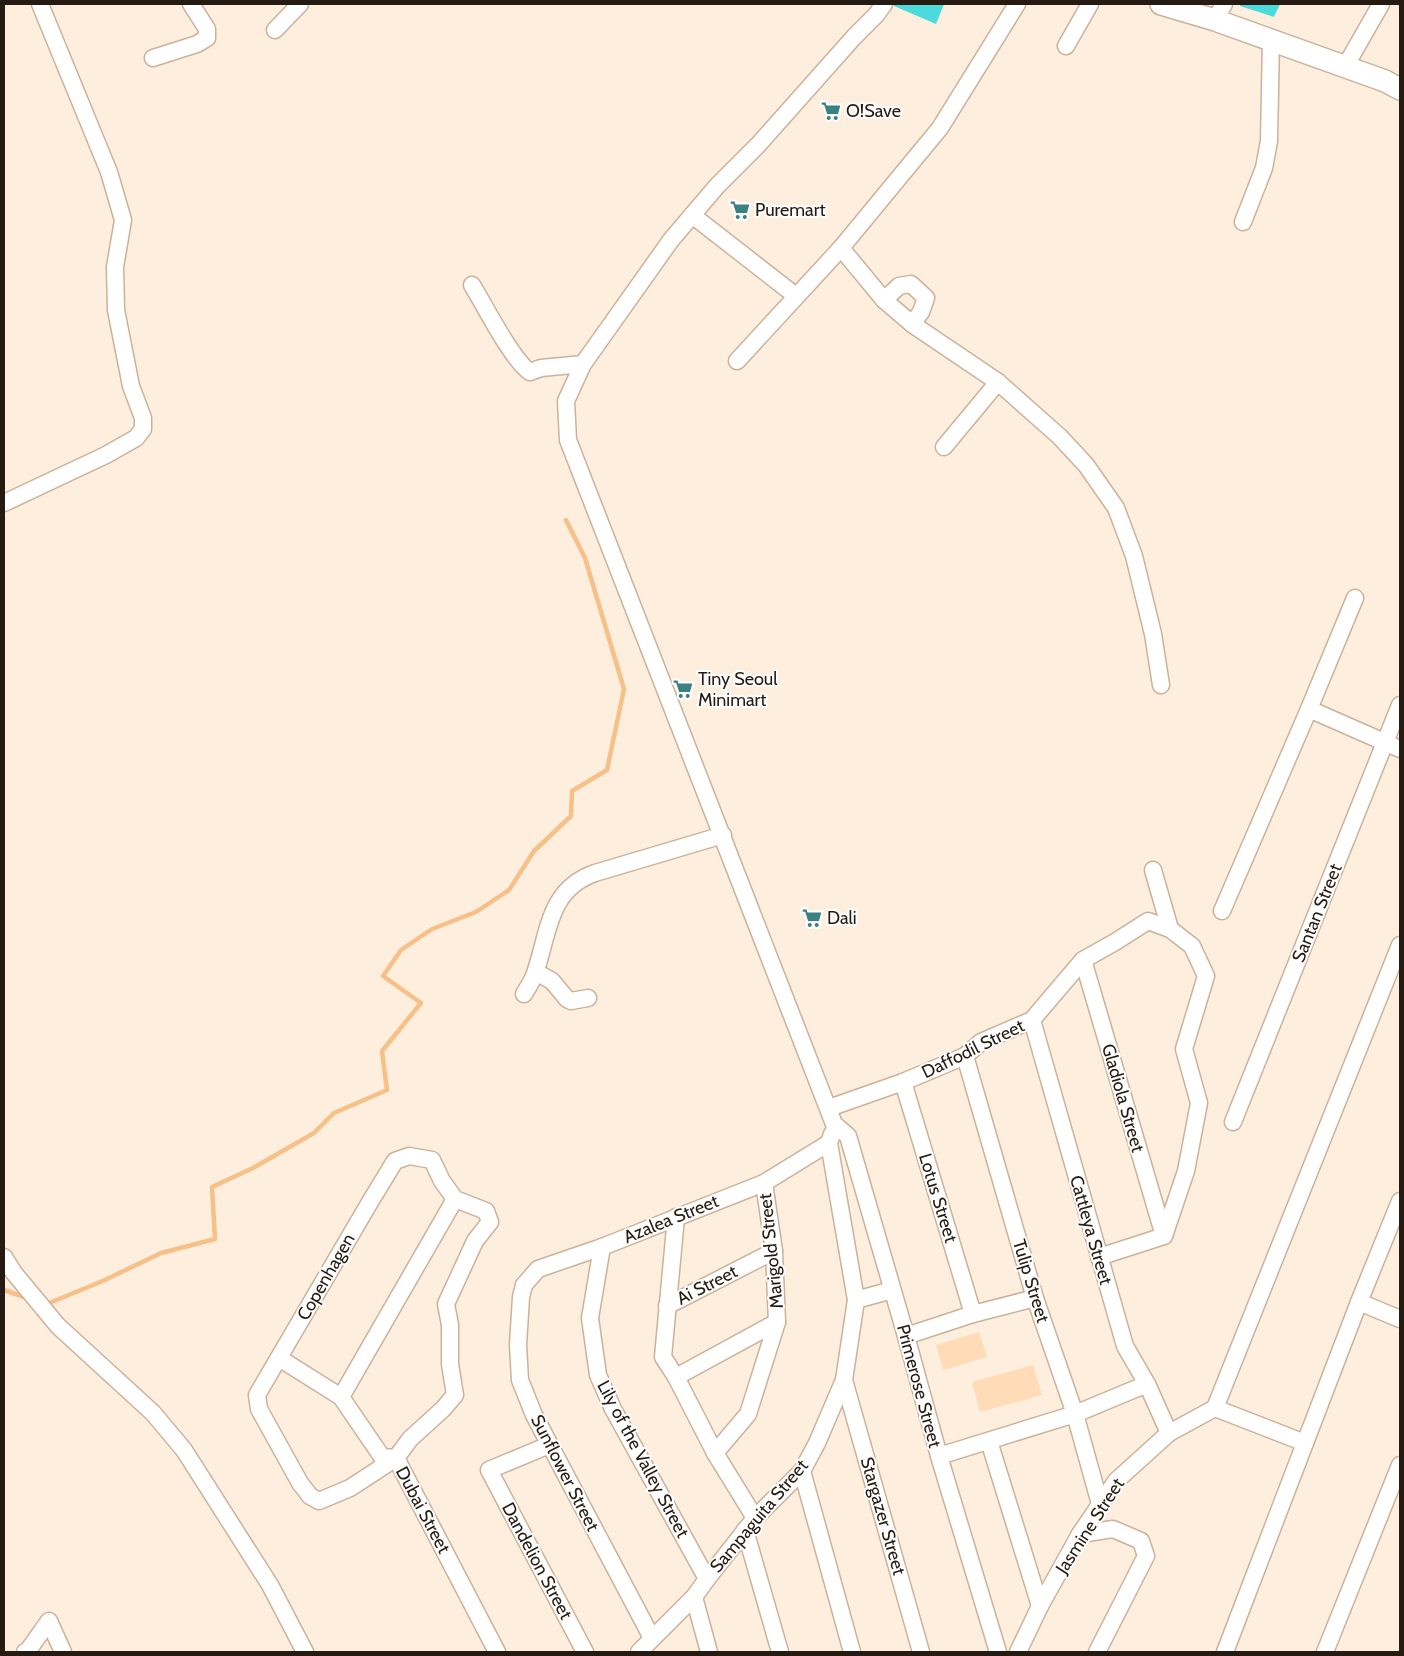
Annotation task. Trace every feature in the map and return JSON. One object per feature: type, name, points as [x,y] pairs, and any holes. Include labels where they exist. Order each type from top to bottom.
[{"type":"main road","points":[[1161,4],[1220,12],[1271,40],[1400,88]]},
{"type":"street","points":[[4,503],[106,455],[136,438],[143,429],[143,418],[131,386],[116,310],[115,267],[123,220],[109,172],[40,4]]},
{"type":"street","points":[[153,58],[197,44],[207,38],[207,29],[191,4]]},
{"type":"street","points":[[275,30],[300,4]]},
{"type":"street","points":[[834,1124],[568,440],[566,401],[583,364],[671,240],[717,186],[758,145],[884,4]]},
{"type":"street","points":[[737,361],[841,248],[940,128],[1017,4]]},
{"type":"street","points":[[1066,46],[1090,4]]},
{"type":"street","points":[[1345,67],[1380,4]]},
{"type":"street","points":[[1243,222],[1264,168],[1269,141],[1271,40]]},
{"type":"street","points":[[692,216],[796,296]]},
{"type":"street","points":[[841,248],[884,300],[912,324],[998,382],[1060,437],[1086,465],[1116,508],[1134,556],[1153,634],[1161,685]]},
{"type":"street","points":[[884,300],[899,286],[911,284],[926,298],[921,312],[912,324]]},
{"type":"street","points":[[472,285],[524,368],[530,372],[541,368],[583,364]]},
{"type":"street","points":[[944,447],[998,382]]},
{"type":"street","points":[[1222,911],[1309,709],[1354,598]]},
{"type":"street","name":"Santan Street","points":[[1233,1122],[1393,745],[1400,705]]},
{"type":"street","points":[[1309,709],[1393,745]]},
{"type":"street","points":[[524,994],[536,972],[546,934],[558,903],[570,886],[582,878],[595,873],[723,835]]},
{"type":"street","points":[[1153,870],[1170,929]]},
{"type":"street","name":"Daffodil Street","points":[[829,1108],[903,1082],[965,1056],[981,1042],[1032,1020],[1083,960],[1148,921],[1170,929],[1192,946],[1206,976],[1184,1049],[1198,1103],[1186,1171],[1164,1236]]},
{"type":"street","points":[[1305,1443],[1215,1408],[1400,945]]},
{"type":"street","name":"Gladiola Street","points":[[1083,960],[1164,1236]]},
{"type":"street","points":[[536,972],[552,981],[567,1000],[588,998]]},
{"type":"street","name":"Cattleya Street","points":[[1032,1020],[1125,1346],[1147,1384],[1169,1433]]},
{"type":"street","name":"Tulip Street","points":[[965,1056],[1035,1298],[1075,1414],[1100,1504]]},
{"type":"street","name":"Lotus Street","points":[[903,1082],[973,1314]]},
{"type":"street","name":"Sampaguita Street","points":[[638,1652],[694,1597],[750,1524],[802,1471],[817,1443],[844,1380],[856,1300],[829,1143],[834,1124]]},
{"type":"street","name":"Primerose Street","points":[[834,1124],[848,1136],[939,1456],[998,1652]]},
{"type":"street","name":"Azalea Street","points":[[521,1297],[524,1285],[538,1269],[602,1247],[764,1183],[829,1143]]},
{"type":"street","name":"Copenhagen","points":[[396,1458],[350,1488],[319,1501],[310,1496],[300,1483],[258,1409],[257,1395],[395,1161],[409,1156],[432,1160],[442,1181],[455,1199]]},
{"type":"street","name":"Marigold Street","points":[[715,1453],[748,1414],[778,1322],[774,1251],[764,1183]]},
{"type":"street","points":[[341,1397],[455,1199],[486,1211],[490,1222],[475,1241],[446,1304],[450,1325],[450,1364],[455,1395],[443,1409],[410,1438],[396,1458]]},
{"type":"street","points":[[1225,1652],[1400,1201]]},
{"type":"street","points":[[676,1217],[663,1357],[676,1377],[750,1524],[780,1652]]},
{"type":"street","points":[[1099,1257],[1164,1236]]},
{"type":"street","name":"Lily of the Valley Street","points":[[602,1247],[590,1318],[598,1375],[613,1409],[706,1579]]},
{"type":"street","name":"Ai Street","points":[[667,1306],[774,1251]]},
{"type":"street","points":[[4,1258],[58,1326],[153,1412],[184,1450],[270,1584],[304,1652]]},
{"type":"street","points":[[856,1300],[892,1290]]},
{"type":"street","name":"Sunflower Street","points":[[521,1297],[518,1345],[520,1380],[534,1415],[652,1638]]},
{"type":"street","points":[[906,1336],[973,1314],[1035,1298]]},
{"type":"street","points":[[1360,1302],[1400,1319]]},
{"type":"street","points":[[676,1377],[778,1322]]},
{"type":"street","name":"Dubai Street","points":[[279,1358],[341,1397],[382,1457],[396,1458],[497,1652]]},
{"type":"street","name":"Stargazer Street","points":[[844,1380],[921,1652]]},
{"type":"street","points":[[939,1456],[1075,1414],[1147,1384]]},
{"type":"street","name":"Jasmine Street","points":[[1018,1652],[1040,1606],[1080,1534],[1116,1481],[1169,1433],[1215,1408]]},
{"type":"street","points":[[989,1441],[1040,1606]]},
{"type":"street","name":"Dandelion Street","points":[[549,1444],[489,1470],[585,1652]]},
{"type":"street","points":[[1325,1652],[1400,1465]]},
{"type":"street","points":[[802,1471],[852,1652]]},
{"type":"street","points":[[1080,1534],[1113,1529],[1140,1541],[1146,1556],[1097,1652]]},
{"type":"street","points":[[694,1597],[709,1652]]},
{"type":"street","points":[[25,1652],[27,1652],[49,1621],[60,1647]]},
{"type":"shaded area","points":[[979,1332],[987,1357],[943,1370],[936,1345]]},
{"type":"shaded area","points":[[1033,1365],[1042,1395],[980,1412],[972,1382]]},
{"type":"building","points":[[894,4],[944,4],[936,24],[894,6]]},
{"type":"building","points":[[1240,4],[1280,4],[1274,17],[1240,6]]},
{"type":"waterway","points":[[44,1303],[47,1304],[105,1280],[161,1253],[215,1239],[212,1187],[253,1168],[314,1133],[334,1113],[387,1090],[382,1051],[421,1003],[383,976],[401,950],[432,929],[476,912],[509,890],[534,851],[571,816],[572,791],[607,770],[624,689],[585,558],[566,520]]},
{"type":"waterway","points":[[4,1290],[27,1298]]},
{"type":"place","name":"O!Save","points":[[831,111]]},
{"type":"place","name":"Puremart","points":[[740,210]]},
{"type":"place","name":"Tiny Seoul Minimart","points":[[683,689]]},
{"type":"place","name":"Dali","points":[[812,918]]}]
